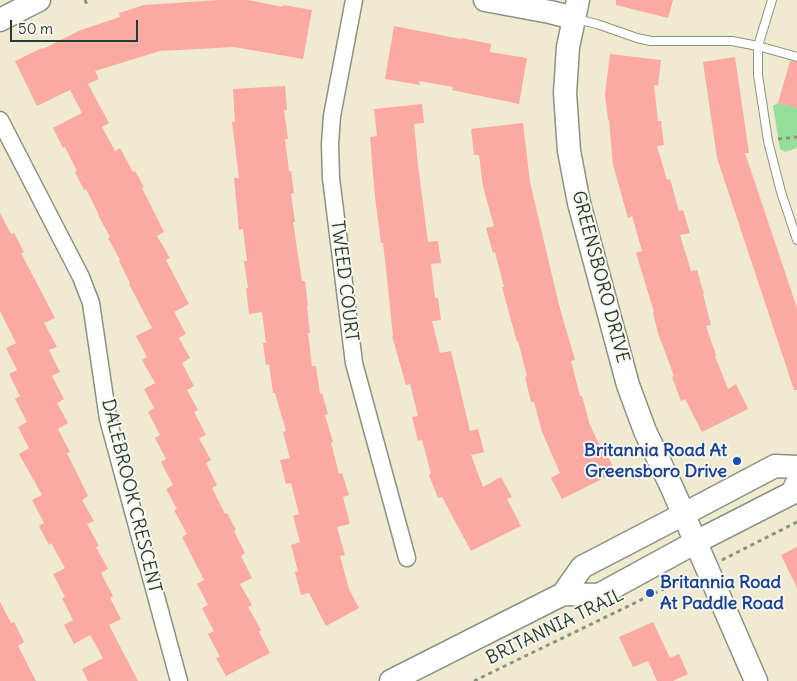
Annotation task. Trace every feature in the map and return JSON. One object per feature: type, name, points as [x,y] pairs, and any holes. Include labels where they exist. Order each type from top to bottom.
[{"type":"street","points":[[0,20],[39,0]]},
{"type":"street","name":"TWEED COURT","points":[[354,0],[332,116],[330,144],[331,178],[354,363],[407,558]]},
{"type":"street","points":[[485,0],[550,12],[576,9]]},
{"type":"street","name":"GREENSBORO DRIVE","points":[[576,9],[568,47],[565,93],[568,151],[579,202],[628,384],[646,431],[756,681]]},
{"type":"street","name":"DALEBROOK CRESCENT","points":[[0,120],[81,277],[91,303],[108,419],[179,681]]},
{"type":"street","points":[[391,681],[563,594],[582,567],[775,466],[797,467]]},
{"type":"street","points":[[563,594],[600,595],[696,542],[792,494],[797,483]]},
{"type":"lane","points":[[772,0],[758,46],[758,76],[768,141],[781,192],[797,240]]},
{"type":"lane","points":[[576,9],[597,24],[637,38],[651,41],[700,40],[732,42],[758,46],[797,57]]},
{"type":"path","points":[[85,0],[87,5]]},
{"type":"path","points":[[776,140],[797,137]]},
{"type":"path","points":[[731,555],[797,522]]},
{"type":"path","name":"BRITANNIA TRAIL","points":[[474,681],[674,584]]},
{"type":"green space","points":[[778,103],[797,108],[797,148],[785,152],[780,149],[773,106]]},
{"type":"building","points":[[248,0],[283,7],[283,5],[312,10],[303,59],[234,47],[160,51],[95,71],[99,79],[88,84],[109,123],[102,127],[115,151],[120,148],[133,172],[135,171],[144,187],[142,188],[164,232],[157,236],[170,258],[166,260],[189,304],[174,312],[186,334],[179,338],[190,358],[182,363],[194,386],[187,390],[198,410],[194,412],[206,435],[199,438],[211,460],[206,463],[217,485],[212,488],[225,514],[227,513],[236,530],[234,531],[245,553],[241,556],[252,578],[240,584],[252,605],[248,607],[261,630],[259,632],[270,653],[226,676],[216,658],[220,657],[208,634],[214,631],[202,608],[208,605],[197,584],[204,580],[182,537],[187,534],[174,510],[177,509],[166,489],[173,485],[161,462],[166,459],[155,438],[160,435],[148,412],[154,408],[144,389],[155,383],[142,360],[147,357],[136,336],[152,328],[129,284],[120,260],[108,238],[110,237],[86,189],[84,190],[75,172],[77,171],[65,147],[63,148],[53,128],[82,113],[70,90],[37,106],[15,61],[81,30],[120,17],[119,13],[144,5]]},
{"type":"building","points":[[616,0],[673,0],[668,18],[616,5]]},
{"type":"building","points":[[394,26],[491,44],[490,52],[527,58],[519,104],[452,90],[453,87],[419,81],[420,85],[385,79]]},
{"type":"building","points":[[610,54],[661,60],[658,86],[654,85],[658,121],[661,121],[664,145],[657,146],[667,180],[670,179],[679,211],[683,210],[690,233],[680,235],[691,271],[697,270],[704,294],[711,325],[706,326],[715,356],[728,389],[736,384],[748,409],[702,432],[685,399],[681,401],[672,377],[674,376],[658,333],[654,312],[636,253],[642,251],[632,216],[628,218],[613,165],[605,94]]},
{"type":"building","points":[[735,57],[749,153],[745,153],[797,308],[797,390],[794,390],[717,158],[703,62]]},
{"type":"building","points":[[790,61],[797,62],[797,108],[778,103]]},
{"type":"building","points":[[285,86],[287,110],[284,110],[288,139],[285,139],[294,193],[291,194],[295,222],[293,222],[302,281],[305,281],[312,366],[316,366],[320,394],[322,393],[328,414],[325,415],[333,442],[331,443],[339,474],[342,473],[349,495],[343,497],[350,524],[337,527],[345,555],[340,556],[349,589],[359,608],[326,626],[309,593],[301,595],[295,572],[298,571],[291,545],[300,542],[293,516],[299,514],[291,483],[286,484],[280,460],[290,458],[283,432],[286,431],[275,393],[273,393],[269,364],[266,365],[263,343],[266,343],[262,312],[249,314],[244,261],[247,261],[243,229],[239,230],[234,178],[239,178],[232,122],[235,122],[233,89]]},
{"type":"building","points":[[422,104],[424,123],[414,124],[418,165],[428,242],[438,241],[441,263],[431,264],[435,298],[438,298],[441,320],[432,321],[440,353],[451,351],[470,431],[478,429],[484,452],[471,455],[483,487],[501,477],[512,497],[507,499],[521,526],[471,551],[442,497],[438,498],[429,475],[431,474],[422,440],[418,441],[412,417],[418,416],[410,384],[406,385],[392,336],[383,243],[381,243],[375,197],[370,137],[377,136],[374,109]]},
{"type":"building","points":[[523,123],[530,182],[559,305],[575,360],[571,361],[580,396],[582,396],[590,425],[603,452],[605,451],[616,472],[562,499],[551,478],[560,473],[542,432],[534,402],[531,402],[525,377],[527,376],[502,287],[504,287],[495,252],[493,253],[486,228],[494,226],[483,187],[479,155],[474,155],[471,129]]},
{"type":"building","points":[[0,213],[11,234],[14,233],[24,252],[21,253],[55,318],[44,323],[57,347],[49,350],[60,372],[52,376],[64,399],[57,403],[68,423],[58,429],[70,452],[67,453],[88,496],[82,500],[94,521],[87,524],[99,546],[96,547],[108,569],[101,573],[113,596],[110,598],[121,619],[109,625],[138,681],[88,681],[82,669],[103,658],[90,635],[74,644],[64,625],[73,620],[62,598],[65,597],[53,574],[65,568],[39,526],[44,523],[32,500],[42,495],[19,454],[29,448],[18,427],[27,422],[15,399],[20,396],[9,374],[17,370],[6,348],[16,343],[0,311]]},
{"type":"building","points":[[797,547],[797,588],[781,555]]},
{"type":"building","points":[[0,602],[11,623],[14,622],[24,642],[18,646],[36,681],[0,681]]},
{"type":"building","points":[[653,622],[670,658],[679,654],[688,674],[673,681],[657,681],[648,661],[633,667],[619,637]]},
{"type":"place","name":"Britannia Road At Greensboro Drive","points":[[737,461]]},
{"type":"place","name":"Britannia Road At Paddle Road","points":[[650,593]]}]
